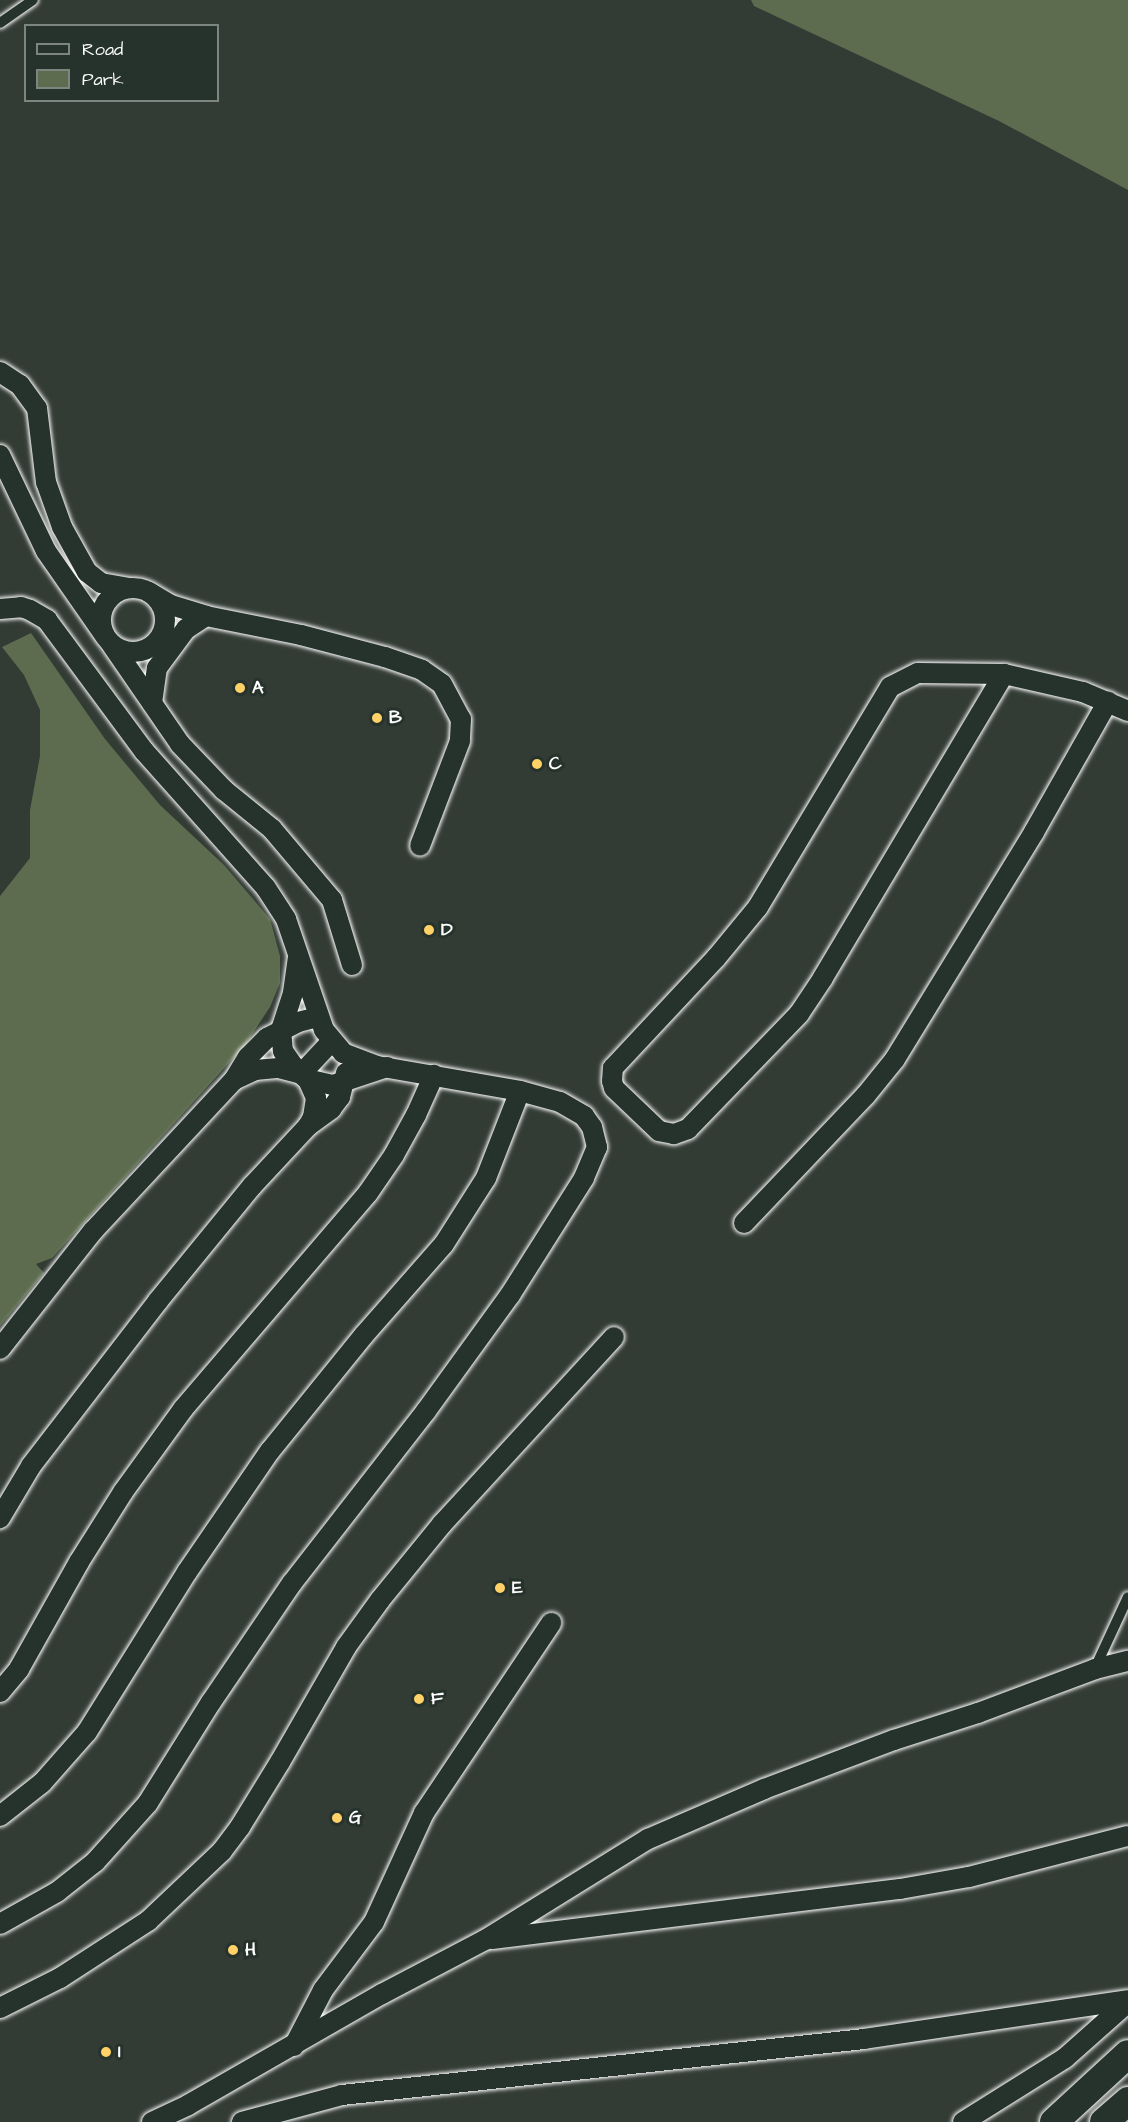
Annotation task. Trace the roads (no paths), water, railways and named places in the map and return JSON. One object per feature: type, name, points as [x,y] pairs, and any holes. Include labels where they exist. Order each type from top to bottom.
[{"type":"main road","points":[[1053,2122],[1128,2054]]},
{"type":"main road","points":[[1104,2122],[1128,2101]]},
{"type":"street","points":[[0,372],[20,385],[37,408],[46,482],[62,527],[87,572],[101,583],[149,592],[171,605],[206,616],[301,635],[385,657],[422,670],[442,684],[461,719],[460,741],[420,846]]},
{"type":"street","points":[[0,455],[46,551],[180,744],[224,790],[272,830],[332,900],[352,965]]},
{"type":"street","points":[[130,588],[111,596],[101,615],[109,641],[133,653],[154,645],[161,637],[165,617],[158,598],[149,592]]},
{"type":"street","points":[[0,609],[21,607],[47,620],[144,751],[266,888],[286,919],[310,985],[318,1017],[338,1047],[345,1083],[331,1109],[308,1126],[252,1186],[158,1300],[31,1466],[0,1518]]},
{"type":"street","points":[[152,703],[157,668],[186,629],[206,616]]},
{"type":"street","points":[[1004,674],[799,1014],[688,1128],[674,1134],[659,1131],[614,1088],[613,1068],[716,958],[758,907],[883,696],[898,681],[918,673],[1004,674],[1057,684],[1128,711]]},
{"type":"street","points":[[744,1223],[866,1095],[900,1052],[1034,832],[1108,702]]},
{"type":"street","points":[[298,954],[293,993],[281,1029],[283,1051],[313,1089],[316,1098],[313,1118],[308,1126]]},
{"type":"street","points":[[0,1349],[93,1231],[234,1080],[248,1057],[281,1029],[318,1017]]},
{"type":"street","points":[[0,1924],[57,1892],[95,1862],[124,1833],[148,1803],[211,1702],[292,1583],[426,1411],[510,1295],[562,1214],[594,1156],[597,1147],[592,1127],[575,1109],[560,1102],[520,1091],[365,1063],[338,1047]]},
{"type":"street","points":[[302,1074],[338,1047]]},
{"type":"street","points":[[234,1080],[244,1074],[267,1068],[291,1070],[322,1083],[345,1083],[389,1067]]},
{"type":"street","points":[[0,1692],[19,1669],[79,1562],[123,1492],[183,1408],[368,1193],[394,1155],[416,1116],[434,1075]]},
{"type":"street","points":[[0,1816],[42,1783],[87,1732],[187,1572],[270,1451],[364,1335],[444,1244],[486,1178],[520,1091]]},
{"type":"street","points":[[0,2008],[60,1978],[148,1921],[222,1851],[240,1827],[280,1762],[346,1647],[380,1600],[442,1524],[614,1336]]},
{"type":"street","points":[[294,2046],[323,1990],[374,1922],[424,1814],[551,1623]]},
{"type":"street","points":[[153,2122],[294,2046],[382,1994],[485,1940],[648,1839],[775,1785],[1095,1669],[1128,1661]]},
{"type":"street","points":[[485,1940],[900,1889],[969,1877],[1128,1836]]},
{"type":"street","points":[[242,2122],[342,2095],[864,2040],[1128,2001]]},
{"type":"street","points":[[963,2122],[1065,2058],[1128,2001]]},
{"type":"lane","points":[[0,23],[33,0]]},
{"type":"lane","points":[[1095,1669],[1128,1597]]},
{"type":"place","name":"A","points":[[240,688]]},
{"type":"place","name":"B","points":[[377,718]]},
{"type":"place","name":"C","points":[[537,764]]},
{"type":"place","name":"D","points":[[429,930]]},
{"type":"place","name":"E","points":[[500,1588]]},
{"type":"place","name":"F","points":[[419,1699]]},
{"type":"place","name":"G","points":[[337,1818]]},
{"type":"place","name":"H","points":[[233,1950]]},
{"type":"place","name":"I","points":[[106,2052]]}]
